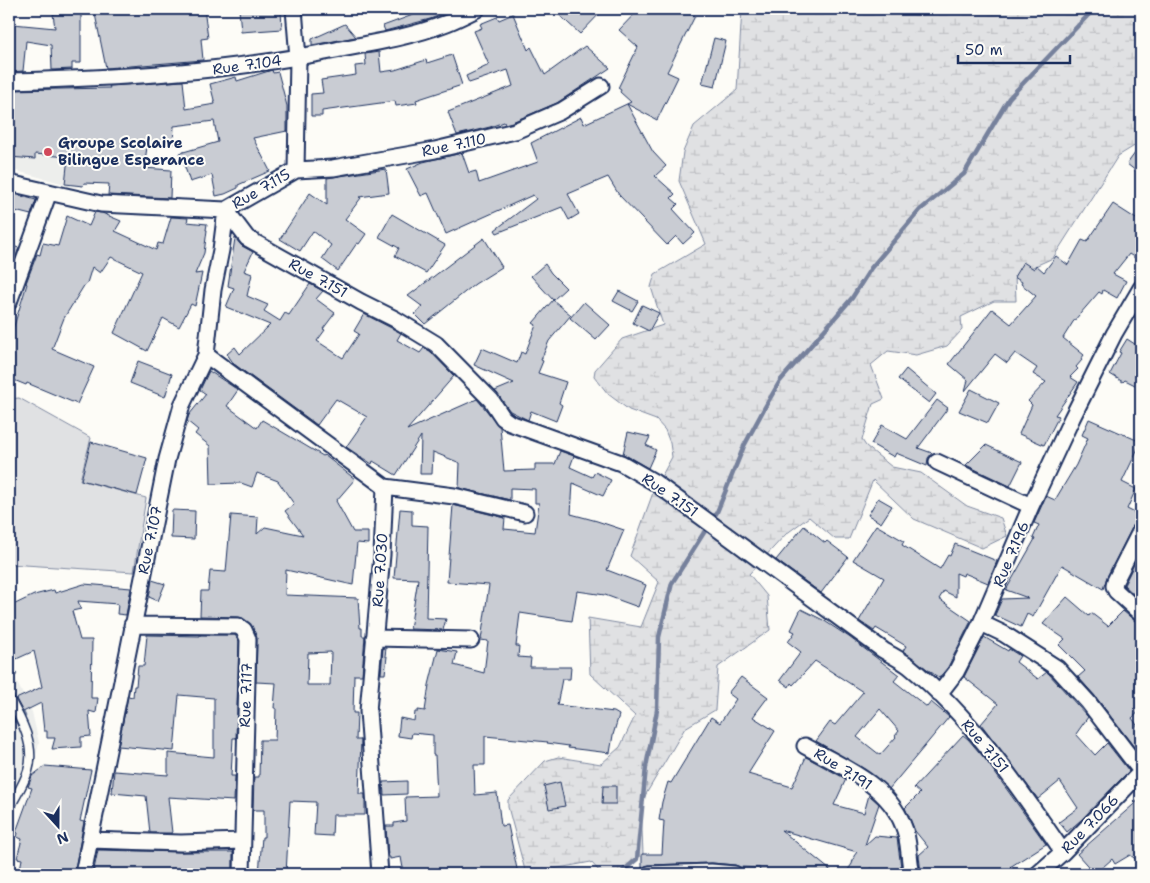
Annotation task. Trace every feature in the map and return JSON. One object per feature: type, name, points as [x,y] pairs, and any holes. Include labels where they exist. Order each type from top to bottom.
[{"type":"street","name":"Rue 7.115","points":[[9,183],[101,204],[226,210],[296,170],[298,58],[294,9]]},
{"type":"street","name":"Rue 7.104","points":[[9,81],[105,79],[182,73],[298,58],[396,38],[446,23],[477,9]]},
{"type":"street","name":"Rue 7.110","points":[[296,170],[333,168],[434,150],[515,131],[561,111],[601,86]]},
{"type":"street","points":[[9,302],[49,192]]},
{"type":"street","name":"Rue 7.107","points":[[83,874],[167,459],[182,405],[206,355],[213,290],[226,210]]},
{"type":"street","name":"Rue 7.151","points":[[226,210],[247,238],[395,319],[436,344],[491,400],[503,418],[510,423],[622,463],[654,482],[883,650],[908,666],[939,694],[990,752],[1022,791],[1063,852]]},
{"type":"street","name":"Rue 7.196","points":[[939,694],[956,672],[981,623],[1031,506],[1093,376],[1141,288]]},
{"type":"street","points":[[206,355],[385,487],[454,496],[525,513]]},
{"type":"street","points":[[937,462],[1031,506]]},
{"type":"street","name":"Rue 7.030","points":[[380,874],[368,711],[382,554],[385,487]]},
{"type":"street","points":[[1141,530],[1114,586],[1116,591],[1141,614]]},
{"type":"street","points":[[981,623],[1004,634],[1057,668],[1088,702],[1139,778]]},
{"type":"street","name":"Rue 7.117","points":[[132,625],[238,626],[244,630],[248,638],[242,874]]},
{"type":"street","points":[[374,638],[471,640]]},
{"type":"street","name":"Rue 7.191","points":[[806,746],[862,778],[890,801],[904,825],[912,874]]},
{"type":"street","name":"Rue 7.066","points":[[1038,874],[1139,778]]},
{"type":"street","points":[[90,840],[181,843],[242,841]]},
{"type":"street","points":[[649,874],[711,872],[734,874]]},
{"type":"lane","points":[[9,698],[21,720],[31,753],[28,771],[9,809]]},
{"type":"shaded area","name":"Groupe Scolaire Bilingue Esperance","points":[[9,125],[44,128],[88,136],[83,186],[65,184],[9,169]]},
{"type":"shaded area","points":[[9,667],[32,712],[39,743],[33,768],[9,815]]},
{"type":"green space","points":[[742,9],[1141,9],[1141,142],[1118,156],[1053,258],[1015,275],[1016,301],[994,301],[961,317],[962,330],[947,346],[916,355],[888,351],[871,365],[884,399],[873,404],[862,440],[866,446],[892,467],[921,473],[967,506],[1001,518],[1007,536],[982,548],[914,519],[873,480],[849,539],[835,539],[809,517],[786,534],[749,574],[767,596],[770,630],[718,667],[715,710],[685,728],[646,794],[641,807],[643,854],[619,874],[600,872],[591,862],[526,874],[508,807],[508,800],[545,761],[558,757],[601,764],[620,747],[635,716],[590,674],[588,618],[641,627],[659,582],[630,556],[654,490],[672,457],[670,443],[665,430],[656,420],[629,410],[608,394],[594,376],[595,370],[622,339],[663,325],[651,287],[655,274],[706,244],[679,181],[683,152],[694,126],[737,90]]},
{"type":"green space","points":[[19,398],[91,438],[80,480],[146,498],[134,572],[9,564],[9,399]]},
{"type":"building","points":[[81,9],[81,63],[72,63],[72,69],[52,70],[51,45],[26,41],[23,71],[9,72],[9,32],[13,32],[13,24],[55,28],[53,14]]},
{"type":"building","points":[[94,9],[204,9],[208,38],[201,39],[203,60],[106,68]]},
{"type":"building","points":[[239,9],[281,9],[282,29],[241,32]]},
{"type":"building","points":[[429,9],[456,9],[430,19],[385,31],[383,26]]},
{"type":"building","points":[[553,9],[604,9],[580,34]]},
{"type":"building","points":[[639,9],[679,9],[695,16],[667,72],[678,77],[657,120],[627,104],[653,152],[666,166],[655,176],[675,194],[671,198],[678,204],[673,209],[695,233],[683,244],[676,236],[667,245],[619,195],[608,177],[568,194],[579,214],[569,220],[562,207],[497,233],[495,230],[536,199],[533,195],[446,234],[428,193],[421,196],[407,169],[423,162],[462,153],[469,173],[476,171],[479,183],[538,162],[531,143],[581,117],[584,124],[631,102],[618,88],[638,47],[619,30]]},
{"type":"building","points":[[513,14],[528,50],[531,47],[545,75],[585,46],[610,68],[557,103],[512,122],[505,124],[504,122],[457,135],[448,112],[513,86],[508,70],[469,83],[466,76],[489,65],[474,31],[482,28],[480,24],[497,17],[499,20]]},
{"type":"building","points":[[345,24],[356,37],[312,45],[312,39]]},
{"type":"building","points":[[714,38],[726,41],[715,87],[702,84]]},
{"type":"building","points":[[379,52],[381,72],[395,70],[426,60],[427,63],[452,55],[462,85],[416,100],[417,103],[396,106],[395,101],[322,111],[322,116],[311,116],[311,94],[323,93],[321,80],[356,75],[355,66],[366,65],[365,54]]},
{"type":"building","points":[[272,70],[273,73],[278,72],[287,106],[287,131],[253,138],[270,171],[238,185],[238,188],[225,194],[216,196],[212,175],[190,182],[180,153],[218,142],[214,121],[174,126],[173,144],[147,147],[144,168],[171,170],[170,198],[108,195],[109,184],[84,183],[83,186],[65,184],[68,157],[35,154],[35,159],[9,157],[9,90],[110,88],[109,86],[183,81],[186,109],[215,104],[210,84],[236,77],[237,81]]},
{"type":"building","points":[[1141,145],[1141,175],[1127,164]]},
{"type":"building","points":[[386,169],[389,193],[359,197],[361,198],[345,219],[366,234],[359,244],[357,243],[338,271],[322,259],[331,245],[313,231],[300,251],[280,239],[310,193],[327,205],[327,178]]},
{"type":"building","points":[[14,194],[36,200],[31,215],[11,210]]},
{"type":"building","points":[[1113,204],[1141,222],[1141,262],[1129,254],[1113,274],[1126,281],[1117,298],[1103,290],[1102,294],[1099,292],[1073,322],[1063,338],[1084,355],[1076,367],[1078,369],[1070,377],[1078,382],[1055,415],[1059,416],[1044,445],[1019,434],[1032,405],[1028,401],[1046,382],[1033,374],[1037,368],[1015,353],[1007,363],[995,354],[965,391],[968,380],[949,364],[992,309],[1011,324],[1036,296],[1014,277],[1023,262],[1034,269],[1036,265],[1044,272],[1056,256],[1068,265],[1082,240],[1087,242]]},
{"type":"building","points":[[95,212],[121,221],[115,231],[156,250],[158,243],[163,244],[171,217],[188,218],[187,222],[207,224],[207,230],[204,253],[195,274],[202,273],[195,306],[191,304],[179,327],[163,318],[147,351],[114,333],[142,272],[111,257],[100,273],[92,267],[87,283],[64,318],[52,349],[94,367],[77,404],[27,383],[26,385],[9,378],[9,342],[26,283],[37,254],[40,255],[43,243],[58,246],[67,216],[89,226]]},
{"type":"building","points":[[392,214],[445,245],[426,273],[395,256],[399,248],[379,237]]},
{"type":"building","points":[[235,238],[242,246],[253,252],[244,271],[252,274],[247,296],[268,305],[264,311],[280,321],[285,313],[289,315],[310,284],[323,291],[316,299],[335,313],[317,341],[343,358],[359,334],[354,331],[364,314],[401,333],[397,340],[420,353],[424,348],[430,351],[454,376],[407,430],[477,399],[500,427],[504,471],[535,470],[535,464],[555,464],[560,451],[574,456],[570,467],[592,477],[595,472],[611,480],[603,496],[573,483],[571,514],[624,530],[607,570],[646,585],[638,607],[605,595],[577,591],[572,621],[520,613],[516,646],[519,646],[518,657],[531,658],[530,667],[571,667],[570,679],[562,679],[557,705],[614,712],[619,715],[610,753],[568,748],[569,746],[548,742],[485,736],[485,765],[474,765],[475,795],[497,793],[501,826],[508,825],[518,874],[404,874],[401,857],[390,859],[388,857],[386,826],[394,826],[394,823],[406,821],[405,797],[437,796],[433,735],[412,733],[411,738],[398,736],[400,718],[414,721],[415,712],[418,712],[418,710],[425,711],[438,649],[457,652],[454,665],[484,673],[488,641],[481,640],[489,585],[447,582],[453,505],[505,518],[504,529],[535,532],[539,503],[535,503],[535,489],[510,488],[510,500],[459,488],[460,463],[433,452],[432,474],[420,474],[421,436],[396,475],[373,461],[372,464],[346,447],[367,417],[336,399],[317,425],[234,364],[227,354],[235,347],[240,354],[270,325],[226,307],[234,288],[228,286]]},
{"type":"building","points":[[484,238],[502,267],[475,284],[425,324],[415,314],[423,307],[408,296]]},
{"type":"building","points":[[9,245],[19,248],[9,275]]},
{"type":"building","points":[[545,264],[566,288],[553,300],[531,276]]},
{"type":"building","points":[[619,291],[638,301],[632,311],[613,301]]},
{"type":"building","points":[[553,300],[571,315],[549,341],[538,373],[566,382],[559,403],[562,405],[556,421],[531,411],[528,420],[510,411],[495,391],[514,383],[474,365],[482,348],[517,363],[521,352],[525,354],[536,325],[533,323]]},
{"type":"building","points":[[584,302],[610,325],[596,340],[570,318]]},
{"type":"building","points":[[642,305],[659,313],[649,331],[633,323]]},
{"type":"building","points":[[1127,339],[1141,348],[1141,388],[1125,380],[1123,382],[1110,374],[1121,353],[1119,352]]},
{"type":"building","points":[[138,361],[172,374],[165,397],[130,383]]},
{"type":"building","points":[[906,369],[936,394],[929,403],[898,379]]},
{"type":"building","points":[[209,371],[238,390],[227,406],[257,428],[262,420],[324,455],[355,479],[336,501],[353,532],[368,532],[368,544],[357,543],[353,585],[286,570],[285,595],[358,598],[360,628],[362,628],[362,636],[365,636],[362,675],[354,675],[353,713],[357,713],[356,740],[361,740],[359,794],[365,794],[365,815],[333,815],[332,836],[314,835],[316,802],[290,801],[286,874],[259,874],[262,837],[264,837],[264,810],[253,810],[254,777],[259,777],[260,740],[275,740],[276,708],[274,708],[276,683],[256,682],[257,639],[252,626],[239,617],[200,616],[201,591],[208,591],[210,571],[226,572],[231,515],[258,517],[257,534],[265,527],[303,535],[285,511],[294,504],[278,481],[257,473],[252,487],[241,483],[211,484],[210,446],[195,434],[198,430],[187,421],[189,415],[206,394],[200,390]],"holes":[[[331,652],[330,685],[307,685],[308,653]]]},
{"type":"building","points":[[971,389],[999,403],[988,423],[959,411]]},
{"type":"building","points":[[937,400],[948,408],[918,448],[932,453],[928,458],[927,466],[896,453],[894,457],[871,444],[882,425],[907,439]]},
{"type":"building","points":[[1089,419],[1141,442],[1122,482],[1136,489],[1127,509],[1141,516],[1141,521],[1136,522],[1133,526],[1107,577],[1103,589],[1062,565],[1033,617],[1027,614],[1021,627],[995,615],[1002,599],[1028,598],[1006,590],[1035,539],[1033,538],[1039,525],[1034,523],[1046,496],[1055,500],[1076,465],[1088,438],[1082,435]]},
{"type":"building","points":[[628,432],[650,437],[646,445],[656,450],[648,468],[623,454]]},
{"type":"building","points":[[91,442],[147,458],[137,495],[81,480]]},
{"type":"building","points":[[986,445],[1022,462],[1010,486],[966,465]]},
{"type":"building","points":[[878,498],[892,506],[881,523],[868,515]]},
{"type":"building","points":[[400,509],[412,510],[412,525],[428,526],[426,618],[446,619],[443,630],[410,629],[418,579],[394,578]]},
{"type":"building","points":[[172,510],[195,511],[194,539],[171,538]]},
{"type":"building","points":[[876,525],[904,541],[902,545],[940,569],[948,555],[950,556],[955,544],[997,561],[988,583],[964,573],[963,576],[956,573],[956,597],[944,591],[939,599],[971,621],[948,667],[939,678],[903,651],[906,646],[876,628],[874,631],[859,621],[884,578],[853,560]]},
{"type":"building","points":[[804,526],[825,543],[827,541],[848,557],[821,593],[776,560]]},
{"type":"building","points":[[1141,550],[1141,601],[1124,585]]},
{"type":"building","points":[[152,580],[165,584],[158,601],[149,597]]},
{"type":"building","points":[[84,584],[131,588],[126,615],[117,614],[118,604],[78,601],[81,609],[72,611],[80,640],[92,640],[91,698],[98,698],[96,713],[89,711],[91,736],[81,737],[81,747],[52,749],[55,738],[47,738],[47,731],[44,731],[41,703],[23,712],[16,699],[42,687],[34,651],[12,661],[9,653],[9,607],[34,595],[54,590],[55,593]]},
{"type":"building","points":[[1067,597],[1089,616],[1091,613],[1108,626],[1123,611],[1135,621],[1141,623],[1141,710],[1132,718],[1141,731],[1141,756],[1078,677],[1085,671],[1059,645],[1065,639],[1043,624]]},
{"type":"building","points":[[801,609],[823,620],[899,675],[894,681],[927,707],[931,702],[949,717],[889,789],[866,770],[816,741],[830,722],[835,725],[863,692],[815,661],[793,685],[791,683],[789,687],[780,680],[801,652],[788,642],[795,632],[791,630]],"holes":[[[880,709],[899,731],[880,755],[857,737]]]},
{"type":"building","points":[[147,635],[235,635],[239,641],[236,738],[233,738],[231,776],[235,776],[234,801],[168,797],[172,833],[150,833],[146,796],[112,793],[114,771],[168,775],[168,753],[214,757],[214,698],[179,695],[174,751],[118,746],[128,696],[133,697],[138,666],[144,666]]},
{"type":"building","points":[[984,637],[1020,656],[1016,662],[1038,679],[1047,672],[1088,717],[1076,734],[1095,755],[1107,743],[1129,771],[1067,832],[1059,822],[1078,808],[1060,781],[1038,799],[981,724],[998,704],[964,677]]},
{"type":"building","points":[[383,648],[386,648],[385,656],[387,656],[385,674],[381,674]]},
{"type":"building","points":[[741,677],[768,697],[753,717],[775,731],[748,774],[792,787],[806,757],[846,779],[834,805],[864,813],[869,795],[879,804],[865,845],[875,836],[897,838],[902,874],[885,874],[871,868],[867,874],[845,874],[857,852],[781,830],[835,874],[766,874],[759,872],[760,868],[712,863],[649,865],[642,868],[642,854],[662,854],[664,821],[659,820],[668,782],[671,783],[711,717],[720,723],[736,699],[728,693]]},
{"type":"building","points":[[963,735],[985,759],[1046,844],[1010,867],[1015,874],[921,874],[919,855],[928,847],[915,831],[905,808],[920,793],[914,788]]},
{"type":"building","points":[[45,766],[91,770],[80,821],[84,822],[74,874],[19,874],[22,859],[17,858],[22,839],[17,837],[18,833],[16,832],[32,788],[28,787],[32,776]]},
{"type":"building","points":[[407,781],[407,794],[384,795],[383,782]]},
{"type":"building","points":[[560,782],[565,806],[549,809],[544,786]]},
{"type":"building","points":[[603,786],[616,786],[616,804],[602,804]]},
{"type":"building","points":[[1141,798],[1141,863],[1130,855],[1115,864],[1112,859],[1095,874],[1077,854]]},
{"type":"building","points":[[98,850],[233,852],[233,873],[93,874]]},
{"type":"waterway","points":[[623,874],[623,871],[637,859],[646,767],[657,710],[659,637],[672,583],[717,512],[744,446],[765,407],[780,381],[852,298],[871,268],[920,210],[964,174],[1009,98],[1094,9]]},
{"type":"waterway","points":[[9,675],[15,674]]},
{"type":"waterway","points":[[9,714],[14,721],[24,716],[22,712]]},
{"type":"place","name":"Groupe Scolaire Bilingue Esperance","points":[[48,152]]}]
